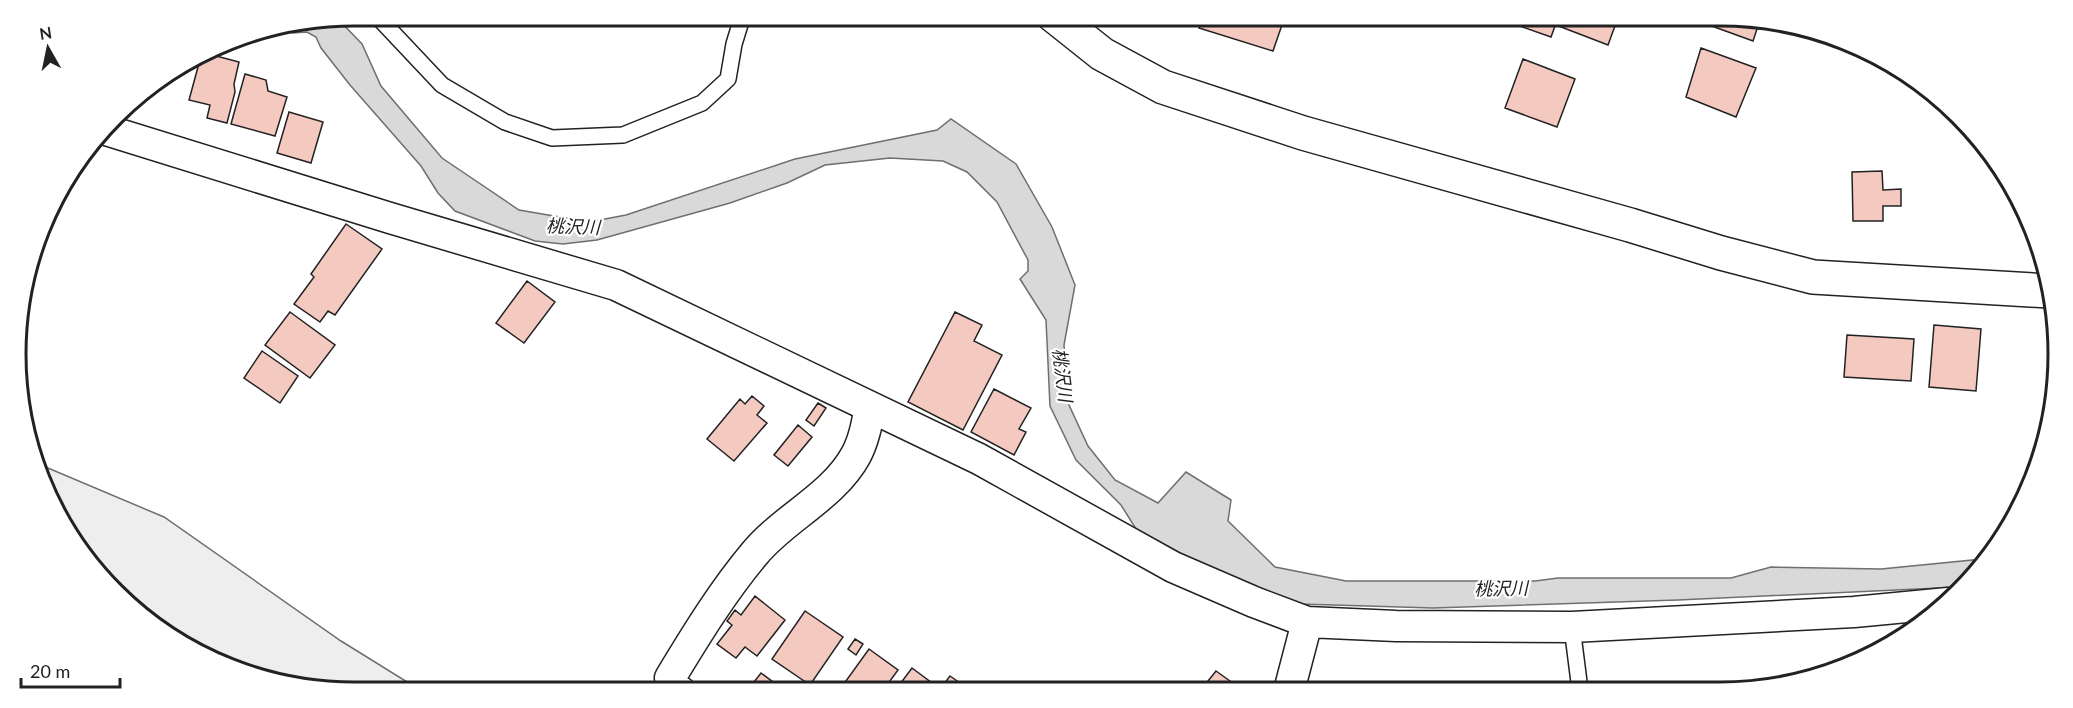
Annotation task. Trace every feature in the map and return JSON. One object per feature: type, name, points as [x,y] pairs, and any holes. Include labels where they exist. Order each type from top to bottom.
[{"type":"street","points":[[1067,26],[1102,54],[1163,87],[1303,133],[1630,225],[1721,253],[1813,276],[2041,290]]},
{"type":"street","points":[[112,132],[616,285],[979,459],[1173,567],[1254,603],[1307,622],[1396,626],[1572,627],[1854,612],[1932,605]]},
{"type":"street","points":[[671,682],[670,678],[699,633],[756,551],[837,481],[856,455],[864,435],[870,407]]},
{"type":"street","points":[[1291,682],[1307,622]]},
{"type":"lane","points":[[386,26],[442,85],[505,122],[552,138],[623,135],[702,103],[728,79],[740,26]]},
{"type":"lane","points":[[1572,627],[1579,682]]},
{"type":"shaded area","points":[[46,467],[164,517],[341,641],[407,682],[333,682],[290,676],[228,657],[171,627],[137,601],[93,554],[59,499]]},
{"type":"water","name":"桃沢川","points":[[345,26],[362,44],[381,86],[442,158],[519,210],[589,222],[626,215],[795,159],[937,130],[951,119],[1016,164],[1052,227],[1075,285],[1064,345],[1069,405],[1088,446],[1115,480],[1158,503],[1186,472],[1231,500],[1228,521],[1275,567],[1346,581],[1535,581],[1558,578],[1731,578],[1771,567],[1881,569],[1975,560],[1950,587],[1433,608],[1300,604],[1218,574],[1136,529],[1121,505],[1076,460],[1050,406],[1046,320],[1020,279],[1028,271],[1028,260],[997,202],[967,172],[943,161],[890,158],[825,165],[787,183],[730,203],[597,240],[563,244],[535,241],[455,211],[438,193],[421,166],[350,85],[321,48],[316,37],[307,32],[291,32],[311,28]]},
{"type":"building","points":[[1200,26],[1282,26],[1273,51],[1199,28]]},
{"type":"building","points":[[1520,26],[1555,26],[1551,37]]},
{"type":"building","points":[[1559,26],[1615,26],[1608,45]]},
{"type":"building","points":[[1712,26],[1757,28],[1753,41]]},
{"type":"building","points":[[1701,48],[1756,68],[1736,117],[1686,97]]},
{"type":"building","points":[[216,56],[239,62],[234,84],[235,92],[227,123],[207,118],[210,105],[189,100],[199,65]]},
{"type":"building","points":[[1523,59],[1575,79],[1557,127],[1505,108]]},
{"type":"building","points":[[245,74],[266,80],[268,91],[287,97],[275,136],[231,124]]},
{"type":"building","points":[[289,112],[323,122],[311,163],[277,153]]},
{"type":"building","points":[[1882,171],[1883,190],[1901,189],[1901,206],[1883,206],[1883,221],[1853,221],[1852,172]]},
{"type":"building","points":[[346,224],[382,249],[335,315],[328,311],[320,322],[294,304],[314,277],[311,274]]},
{"type":"building","points":[[527,281],[555,302],[524,343],[496,323]]},
{"type":"building","points":[[290,312],[335,345],[310,378],[265,345]]},
{"type":"building","points":[[955,312],[982,325],[974,341],[1002,355],[963,430],[908,402]]},
{"type":"building","points":[[1934,325],[1981,329],[1976,391],[1929,387]]},
{"type":"building","points":[[1847,335],[1914,339],[1911,381],[1844,377]]},
{"type":"building","points":[[262,351],[298,376],[280,403],[244,378]]},
{"type":"building","points":[[994,389],[1031,408],[1019,429],[1026,432],[1014,455],[971,432]]},
{"type":"building","points":[[752,396],[764,406],[757,415],[767,423],[734,461],[707,439],[740,399],[745,404]]},
{"type":"building","points":[[818,403],[826,408],[814,426],[806,420]]},
{"type":"building","points":[[798,425],[812,437],[788,466],[774,455]]},
{"type":"building","points":[[755,596],[785,620],[757,656],[745,647],[736,658],[717,644],[732,625],[727,621],[735,610],[741,615]]},
{"type":"building","points":[[805,611],[843,637],[812,682],[806,682],[772,659]]},
{"type":"building","points":[[855,639],[863,644],[856,655],[848,649]]},
{"type":"building","points":[[869,649],[898,670],[889,682],[845,682]]},
{"type":"building","points":[[912,668],[931,682],[902,682]]},
{"type":"building","points":[[1216,671],[1231,682],[1207,682]]},
{"type":"building","points":[[761,673],[773,682],[754,682]]},
{"type":"building","points":[[950,676],[959,682],[946,682]]}]
